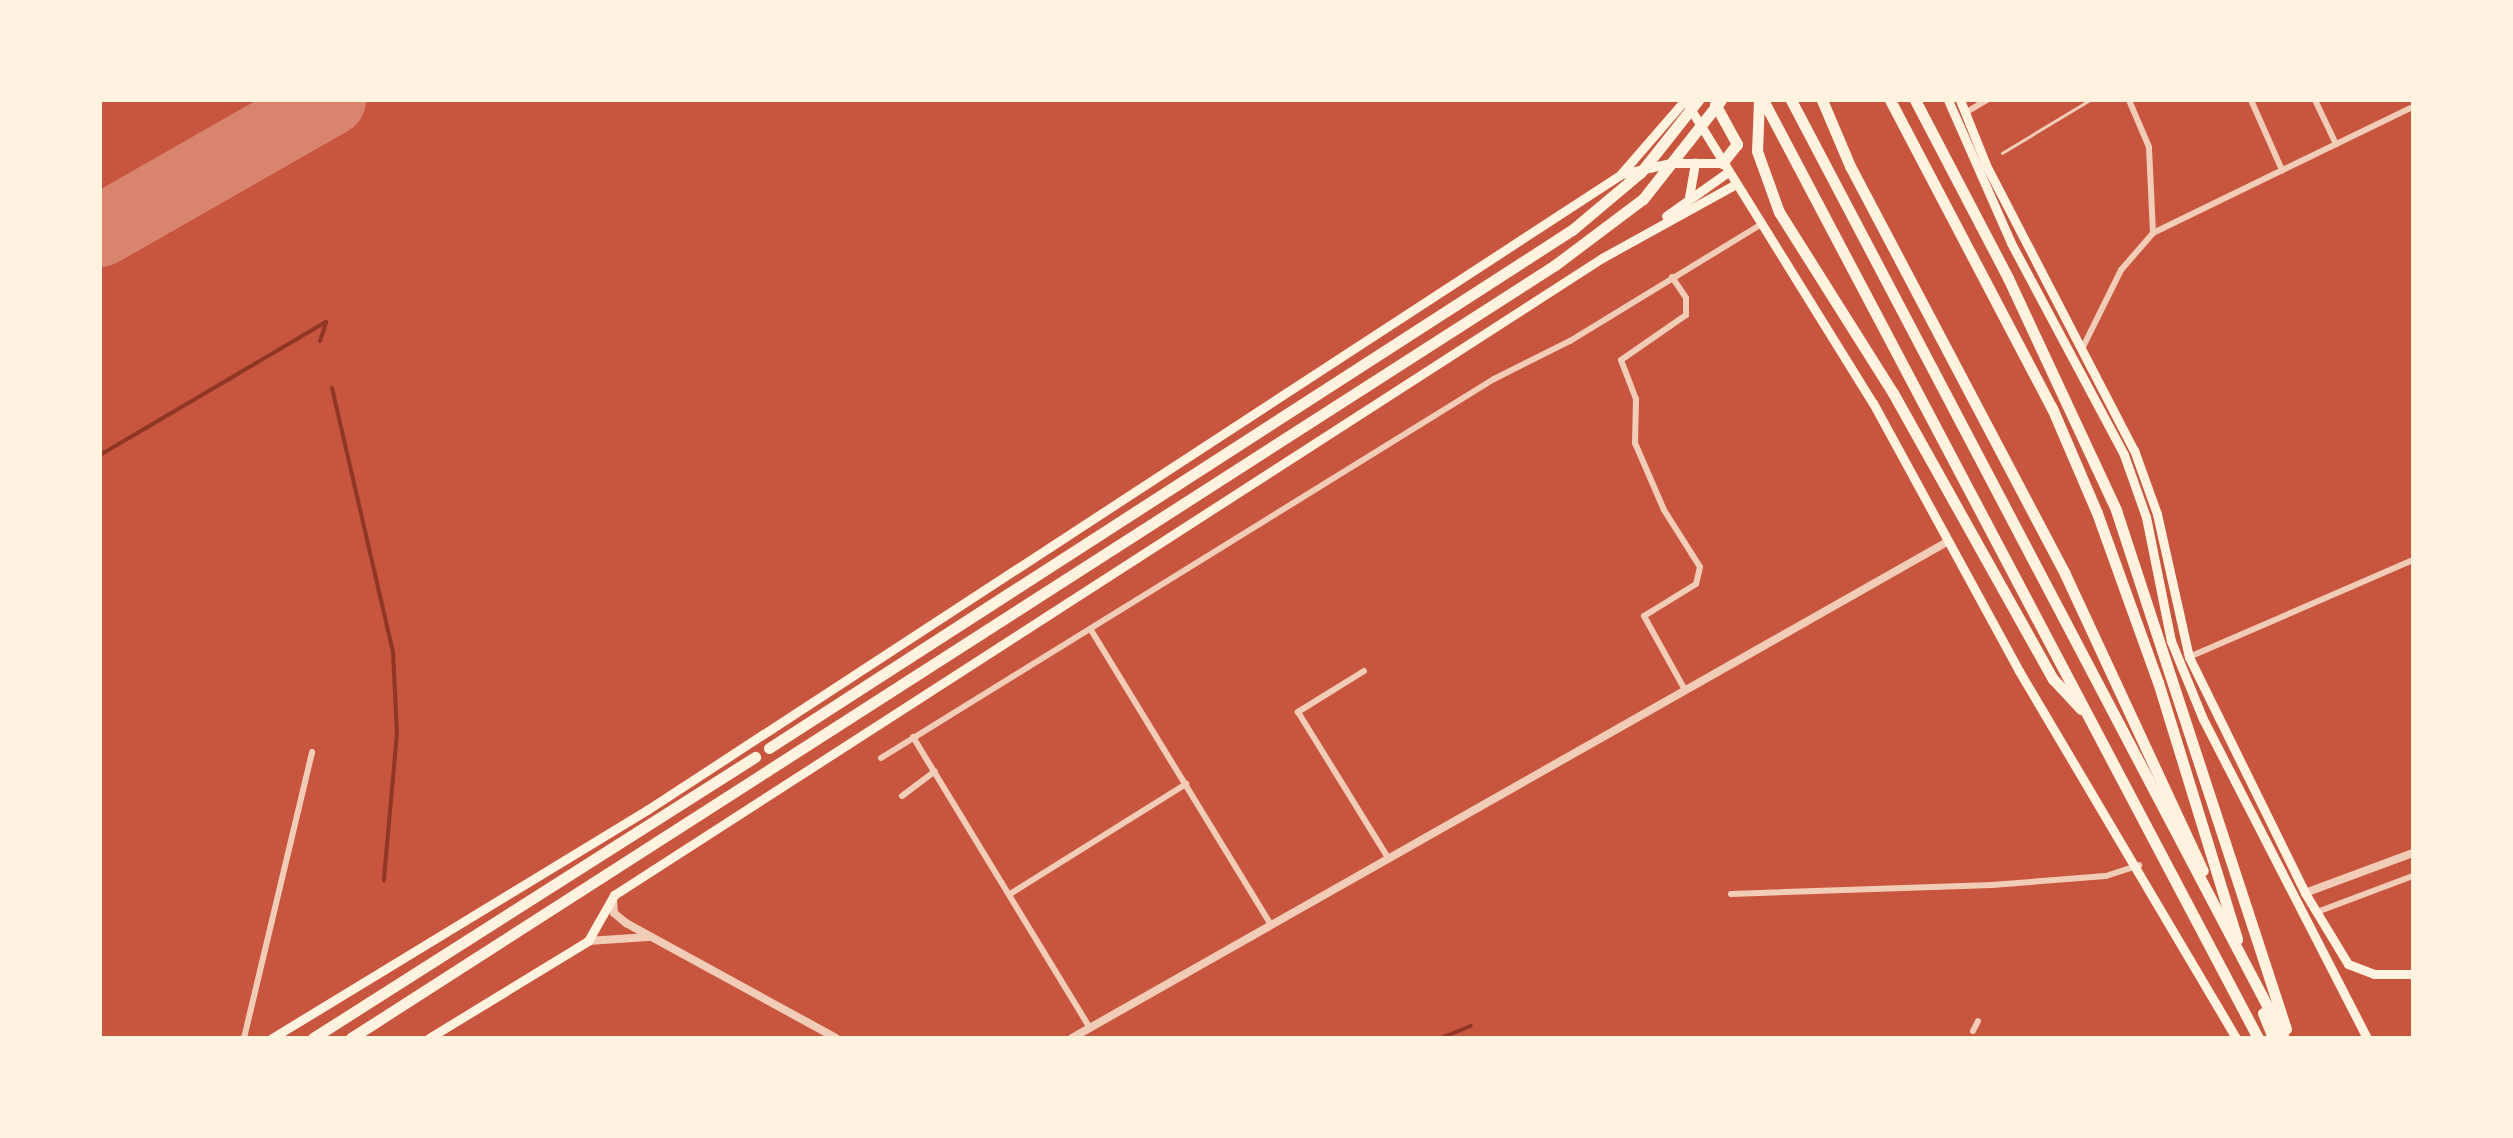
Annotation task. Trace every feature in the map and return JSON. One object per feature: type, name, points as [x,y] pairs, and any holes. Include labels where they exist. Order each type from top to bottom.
[{"type":"highway","points":[[769,748],[1596,212],[1648,165],[1698,100]]},
{"type":"highway","points":[[1713,100],[1736,139],[1734,153],[1725,167]]},
{"type":"highway","points":[[351,1038],[1406,361],[1632,209],[1686,152],[1721,100]]},
{"type":"highway","points":[[1761,100],[1756,140],[1763,177],[2053,679],[2088,715]]},
{"type":"highway","points":[[1761,100],[2258,1038]]},
{"type":"highway","points":[[1791,100],[2254,984],[2287,1038]]},
{"type":"highway","points":[[1822,100],[2115,675],[2254,984]]},
{"type":"highway","points":[[1890,100],[2059,425],[2128,594],[2273,1038]]},
{"type":"highway","points":[[1914,100],[2008,278],[2116,510],[2287,1038]]},
{"type":"highway","points":[[312,1038],[755,757]]},
{"type":"main road","points":[[1620,175],[1685,100],[1873,404],[1948,542],[2236,1038]]},
{"type":"main road","points":[[1948,100],[1976,173],[2124,455],[2146,518],[2178,662],[2367,1035]]},
{"type":"main road","points":[[1960,100],[1986,167],[2147,481],[2189,657],[2316,913],[2355,968],[2413,974]]},
{"type":"main road","points":[[1687,200],[1695,164]]},
{"type":"main road","points":[[272,1038],[647,810],[1620,175],[1647,166],[1725,167]]},
{"type":"main road","points":[[429,1038],[588,940],[614,896],[1644,232],[1725,167]]},
{"type":"main road","points":[[1976,173],[1986,167]]},
{"type":"main road","points":[[1644,232],[1736,184]]},
{"type":"street","points":[[1965,112],[1987,100]]},
{"type":"street","points":[[2129,100],[2148,148],[2153,233]]},
{"type":"street","points":[[2251,100],[2282,170]]},
{"type":"street","points":[[2316,100],[2336,144]]},
{"type":"street","points":[[2082,348],[2120,270],[2153,233],[2410,108]]},
{"type":"street","points":[[881,758],[1494,379],[1570,341],[1762,224]]},
{"type":"street","points":[[1672,277],[1686,298],[1686,316],[1621,360],[1636,399],[1635,443],[1664,510],[1700,568],[1696,584],[1644,616],[1685,690]]},
{"type":"street","points":[[1072,1038],[1948,542]]},
{"type":"street","points":[[2189,657],[2413,560]]},
{"type":"street","points":[[1091,630],[1270,923]]},
{"type":"street","points":[[1364,671],[1299,714],[1388,858]]},
{"type":"street","points":[[913,737],[1090,1028]]},
{"type":"street","points":[[244,1038],[312,752]]},
{"type":"street","points":[[902,796],[935,771]]},
{"type":"street","points":[[1010,894],[1186,784]]},
{"type":"street","points":[[2306,893],[2413,853]]},
{"type":"street","points":[[1731,894],[1992,885],[2106,876],[2139,866]]},
{"type":"street","points":[[2316,913],[2413,876]]},
{"type":"street","points":[[614,896],[617,916],[836,1038]]},
{"type":"street","points":[[588,940],[652,938]]},
{"type":"street","points":[[1973,1032],[1978,1021]]},
{"type":"lane","points":[[2002,152],[2090,100]]},
{"type":"waterway","points":[[320,341],[326,322]]},
{"type":"waterway","points":[[100,455],[326,322]]},
{"type":"waterway","points":[[332,388],[393,652],[397,733],[384,880]]},
{"type":"waterway","points":[[1441,1038],[1471,1026]]},
{"type":"runway","points":[[100,231],[330,100]]}]
